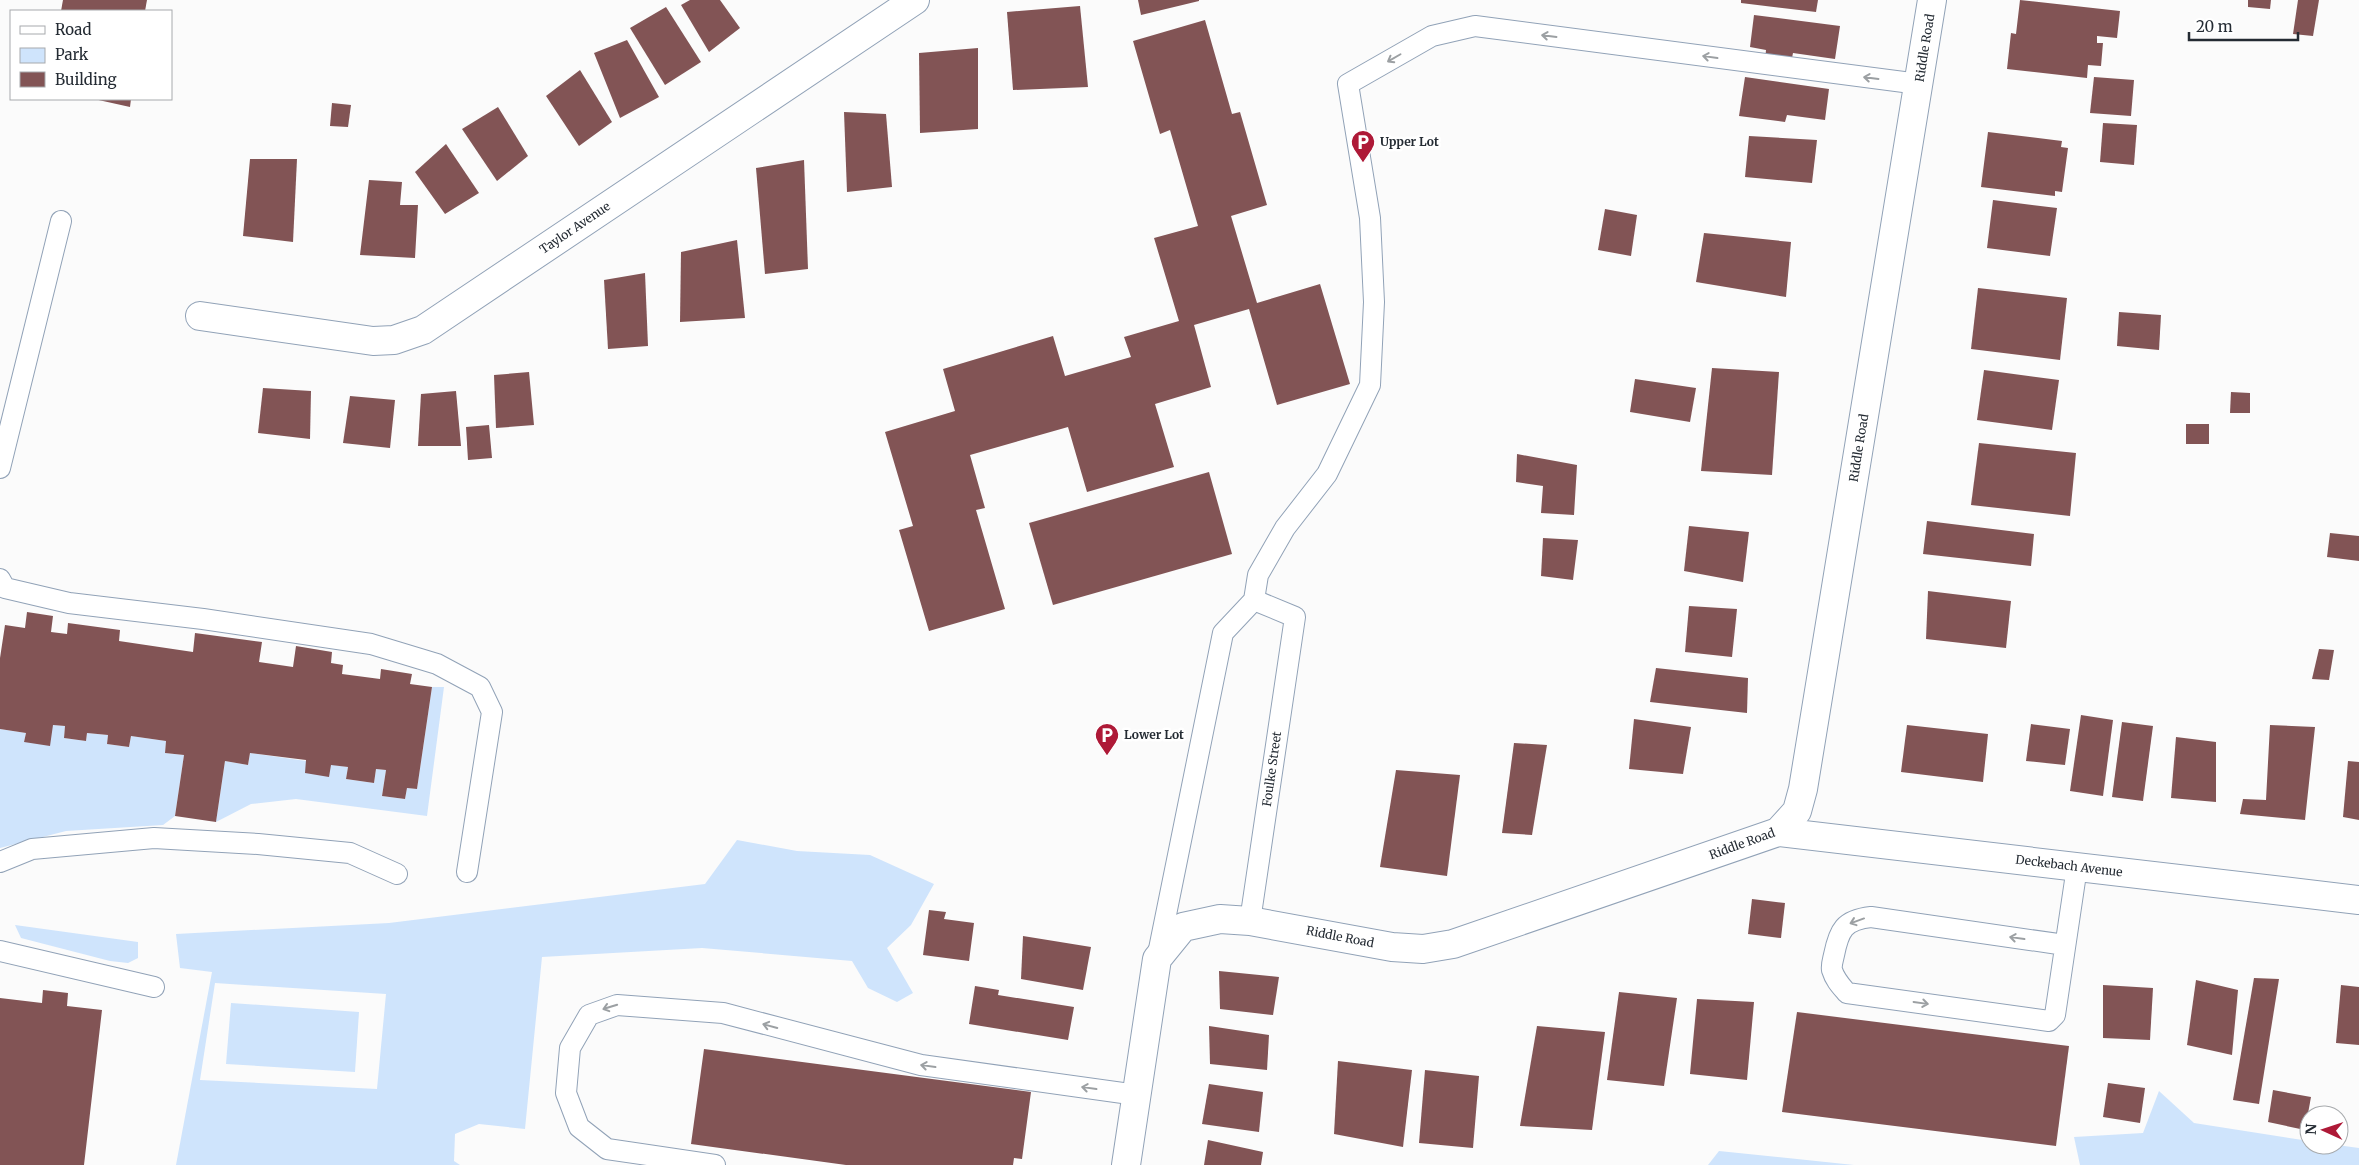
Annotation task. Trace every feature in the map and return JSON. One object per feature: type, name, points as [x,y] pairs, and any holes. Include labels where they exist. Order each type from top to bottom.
[{"type":"street","name":"Taylor Avenue","points":[[200,316],[373,341],[394,340],[423,330],[915,0]]},
{"type":"street","name":"Riddle Road","points":[[1126,1165],[1157,959],[1182,927],[1220,919],[1250,921],[1392,947],[1423,949],[1453,944],[1778,832],[1797,811],[1803,789],[1932,0]]},
{"type":"street","name":"Deckebach Avenue","points":[[1778,832],[2359,900]]},
{"type":"lane","points":[[1157,959],[1223,633],[1254,600],[1258,575],[1285,528],[1327,474],[1370,385],[1374,302],[1370,218],[1348,84],[1432,36],[1475,26],[1919,84]]},
{"type":"lane","points":[[0,468],[61,222]]},
{"type":"lane","points":[[0,579],[4,588],[69,603],[204,619],[371,644],[437,664],[480,687],[492,712],[467,872]]},
{"type":"lane","name":"Foulke Street","points":[[1250,921],[1295,617],[1254,600]]},
{"type":"lane","points":[[0,862],[32,849],[154,838],[258,844],[350,853],[397,874]]},
{"type":"lane","points":[[2065,945],[1871,917],[1856,918],[1842,928],[1836,944],[1831,968],[1838,983],[1848,993],[2049,1021],[2055,1015],[2077,867]]},
{"type":"lane","points":[[0,951],[154,987]]},
{"type":"lane","points":[[715,1165],[607,1148],[579,1127],[566,1093],[570,1048],[588,1015],[617,1005],[724,1014],[921,1065],[1137,1095]]},
{"type":"green space","points":[[432,687],[444,687],[427,816],[296,799],[251,804],[216,822],[225,761],[248,765],[250,753],[348,767],[346,779],[374,783],[376,769],[386,770],[382,796],[405,799],[407,788],[417,789]]},
{"type":"green space","points":[[53,725],[65,726],[64,738],[86,741],[87,733],[108,735],[107,744],[129,747],[131,736],[166,741],[165,753],[184,755],[175,816],[163,825],[66,831],[0,848],[0,729],[26,733],[24,742]]},
{"type":"green space","points":[[737,840],[797,851],[870,855],[934,884],[911,925],[887,948],[913,993],[897,1002],[868,988],[852,961],[702,948],[542,957],[525,1129],[479,1124],[455,1134],[454,1161],[460,1165],[176,1165],[212,972],[180,968],[176,934],[389,923],[705,884]],"holes":[[[215,983],[386,994],[377,1089],[200,1080]]]},
{"type":"green space","points":[[15,925],[138,942],[138,958],[128,963],[110,961],[21,938]]},
{"type":"green space","points":[[231,1003],[359,1012],[355,1072],[226,1064]]},
{"type":"green space","points":[[2159,1091],[2194,1123],[2299,1139],[2299,1155],[2349,1155],[2349,1147],[2359,1148],[2359,1165],[2080,1165],[2074,1137],[2143,1133]]},
{"type":"green space","points":[[1719,1151],[1854,1165],[1708,1165]]},
{"type":"building","points":[[63,0],[147,0],[145,10],[61,10]]},
{"type":"building","points":[[690,0],[720,0],[740,28],[709,52],[681,5]]},
{"type":"building","points":[[1138,0],[1199,0],[1199,1],[1141,15]]},
{"type":"building","points":[[1741,0],[1818,0],[1816,12],[1741,3]]},
{"type":"building","points":[[2020,0],[2120,11],[2117,38],[2097,36],[2097,43],[2103,43],[2101,66],[2088,65],[2087,78],[2007,69],[2011,33],[2016,34]]},
{"type":"building","points":[[2248,0],[2271,0],[2270,9],[2248,7]]},
{"type":"building","points":[[2298,0],[2319,0],[2313,36],[2293,34]]},
{"type":"building","points":[[1080,6],[1088,87],[1013,90],[1007,12]]},
{"type":"building","points":[[666,7],[701,62],[665,85],[630,28]]},
{"type":"building","points":[[1754,15],[1840,26],[1835,59],[1793,53],[1791,63],[1765,60],[1766,50],[1750,47]]},
{"type":"building","points":[[1205,20],[1232,114],[1240,112],[1267,205],[1231,216],[1257,303],[1320,284],[1350,384],[1277,405],[1249,309],[1194,325],[1211,387],[1155,404],[1174,467],[1087,492],[1068,427],[970,455],[985,508],[976,510],[1005,609],[929,631],[899,530],[913,526],[885,432],[955,411],[943,369],[1053,336],[1065,376],[1131,357],[1124,337],[1179,321],[1154,238],[1198,226],[1170,130],[1160,134],[1133,41]]},
{"type":"building","points":[[627,40],[659,97],[620,118],[594,53]]},
{"type":"building","points":[[978,48],[978,129],[920,133],[919,53]]},
{"type":"building","points":[[580,70],[612,122],[579,146],[546,96]]},
{"type":"building","points":[[1745,77],[1829,89],[1825,120],[1787,115],[1785,122],[1739,116]]},
{"type":"building","points":[[2094,77],[2134,80],[2131,116],[2090,113]]},
{"type":"building","points":[[98,100],[131,100],[130,107]]},
{"type":"building","points":[[332,103],[351,105],[348,127],[330,126]]},
{"type":"building","points":[[498,107],[528,156],[497,181],[462,129]]},
{"type":"building","points":[[844,112],[886,114],[892,187],[847,192]]},
{"type":"building","points":[[2103,123],[2137,125],[2134,165],[2100,162]]},
{"type":"building","points":[[1988,132],[2062,141],[2061,147],[2068,148],[2062,192],[2055,191],[2055,196],[1981,187]]},
{"type":"building","points":[[1749,136],[1817,140],[1812,183],[1745,177]]},
{"type":"building","points":[[446,144],[479,193],[445,214],[415,172]]},
{"type":"building","points":[[250,159],[297,159],[293,242],[243,236]]},
{"type":"building","points":[[804,160],[808,269],[765,274],[756,168]]},
{"type":"building","points":[[369,180],[402,182],[400,205],[418,205],[415,258],[360,255]]},
{"type":"building","points":[[1993,200],[2057,208],[2050,256],[1987,248]]},
{"type":"building","points":[[1605,209],[1637,215],[1631,256],[1598,250]]},
{"type":"building","points":[[1704,233],[1791,242],[1786,297],[1696,282]]},
{"type":"building","points":[[737,240],[745,318],[680,322],[681,252]]},
{"type":"building","points":[[645,273],[648,346],[608,349],[604,280]]},
{"type":"building","points":[[1978,288],[2067,298],[2060,360],[1971,349]]},
{"type":"building","points":[[2119,312],[2161,315],[2159,350],[2117,346]]},
{"type":"building","points":[[1712,368],[1779,372],[1772,475],[1701,471]]},
{"type":"building","points":[[1984,370],[2059,380],[2052,430],[1977,420]]},
{"type":"building","points":[[529,372],[534,425],[496,428],[494,375]]},
{"type":"building","points":[[1635,379],[1696,388],[1690,422],[1630,412]]},
{"type":"building","points":[[263,388],[311,391],[310,439],[258,433]]},
{"type":"building","points":[[456,391],[461,446],[418,446],[421,394]]},
{"type":"building","points":[[2231,392],[2250,393],[2250,413],[2230,413]]},
{"type":"building","points":[[350,396],[395,400],[390,448],[343,443]]},
{"type":"building","points":[[2186,424],[2209,424],[2209,444],[2186,444]]},
{"type":"building","points":[[489,425],[492,458],[468,460],[466,427]]},
{"type":"building","points":[[1979,443],[2076,453],[2070,516],[1971,505]]},
{"type":"building","points":[[1517,454],[1577,465],[1574,515],[1541,513],[1543,486],[1516,482]]},
{"type":"building","points":[[1209,472],[1232,554],[1053,605],[1029,523]]},
{"type":"building","points":[[1927,521],[2034,534],[2031,566],[1923,554]]},
{"type":"building","points":[[1689,526],[1749,532],[1743,582],[1684,571]]},
{"type":"building","points":[[2330,533],[2359,536],[2359,561],[2327,557]]},
{"type":"building","points":[[1543,538],[1578,540],[1573,580],[1541,576]]},
{"type":"building","points":[[1928,591],[2011,601],[2006,648],[1926,639]]},
{"type":"building","points":[[1689,606],[1737,609],[1732,657],[1685,652]]},
{"type":"building","points":[[27,612],[53,616],[51,632],[67,634],[68,623],[120,630],[119,641],[193,652],[195,633],[262,642],[259,662],[293,667],[296,646],[332,652],[331,663],[343,665],[342,674],[380,679],[381,669],[412,674],[410,684],[432,687],[417,789],[407,788],[405,799],[382,796],[386,770],[376,769],[374,783],[346,779],[348,767],[331,765],[329,777],[305,773],[306,760],[250,753],[248,765],[225,761],[216,822],[175,816],[184,755],[165,753],[166,741],[131,736],[129,747],[107,744],[108,735],[87,733],[86,741],[64,738],[65,726],[53,725],[50,746],[24,742],[26,733],[0,729],[0,658],[5,625],[25,628]]},
{"type":"building","points":[[2319,649],[2334,650],[2329,680],[2312,679]]},
{"type":"building","points":[[1656,668],[1748,678],[1747,713],[1650,702]]},
{"type":"building","points":[[2081,715],[2113,720],[2103,796],[2070,791]]},
{"type":"building","points":[[1634,719],[1691,727],[1683,774],[1629,769]]},
{"type":"building","points":[[2122,722],[2153,726],[2143,801],[2112,797]]},
{"type":"building","points":[[2031,724],[2070,729],[2065,765],[2026,761]]},
{"type":"building","points":[[1907,725],[1988,734],[1983,782],[1901,772]]},
{"type":"building","points":[[2270,725],[2315,727],[2305,820],[2240,814],[2243,799],[2266,800]]},
{"type":"building","points":[[2176,737],[2216,742],[2216,802],[2171,798]]},
{"type":"building","points":[[1514,743],[1547,745],[1532,835],[1502,833]]},
{"type":"building","points":[[2348,761],[2359,762],[2359,820],[2343,817]]},
{"type":"building","points":[[1396,770],[1460,775],[1447,876],[1380,867]]},
{"type":"building","points":[[1752,899],[1785,903],[1781,938],[1748,934]]},
{"type":"building","points":[[929,910],[946,912],[944,919],[974,923],[969,961],[923,955]]},
{"type":"building","points":[[1023,936],[1091,947],[1083,990],[1021,979]]},
{"type":"building","points":[[1219,971],[1279,977],[1273,1015],[1220,1009]]},
{"type":"building","points":[[2254,978],[2279,979],[2259,1104],[2233,1100]]},
{"type":"building","points":[[2196,980],[2238,990],[2232,1055],[2187,1045]]},
{"type":"building","points":[[2103,985],[2153,988],[2150,1040],[2103,1038]]},
{"type":"building","points":[[2341,985],[2359,987],[2359,1045],[2336,1043]]},
{"type":"building","points":[[975,986],[999,990],[998,995],[1074,1007],[1068,1040],[969,1024]]},
{"type":"building","points":[[43,990],[68,993],[67,1006],[102,1010],[84,1165],[0,1165],[0,998],[42,1003]]},
{"type":"building","points":[[1619,992],[1677,998],[1664,1086],[1607,1080]]},
{"type":"building","points":[[1697,999],[1754,1002],[1747,1080],[1690,1074]]},
{"type":"building","points":[[1797,1012],[2069,1046],[2056,1146],[1782,1112]]},
{"type":"building","points":[[1209,1026],[1269,1035],[1267,1070],[1210,1064]]},
{"type":"building","points":[[1537,1026],[1605,1032],[1592,1130],[1520,1126]]},
{"type":"building","points":[[704,1049],[1031,1092],[1022,1159],[1014,1158],[1013,1165],[846,1165],[691,1144]]},
{"type":"building","points":[[1338,1061],[1412,1070],[1403,1147],[1334,1134]]},
{"type":"building","points":[[1425,1070],[1479,1076],[1473,1148],[1419,1143]]},
{"type":"building","points":[[2108,1083],[2145,1088],[2140,1123],[2103,1117]]},
{"type":"building","points":[[1209,1084],[1263,1092],[1259,1132],[1202,1124]]},
{"type":"building","points":[[2273,1090],[2311,1097],[2310,1105],[2299,1105],[2299,1129],[2268,1122]]},
{"type":"building","points":[[1208,1140],[1263,1152],[1261,1165],[1204,1165]]},
{"type":"place","name":"Upper Lot","points":[[1363,163]]},
{"type":"place","name":"Lower Lot","points":[[1107,756]]}]
